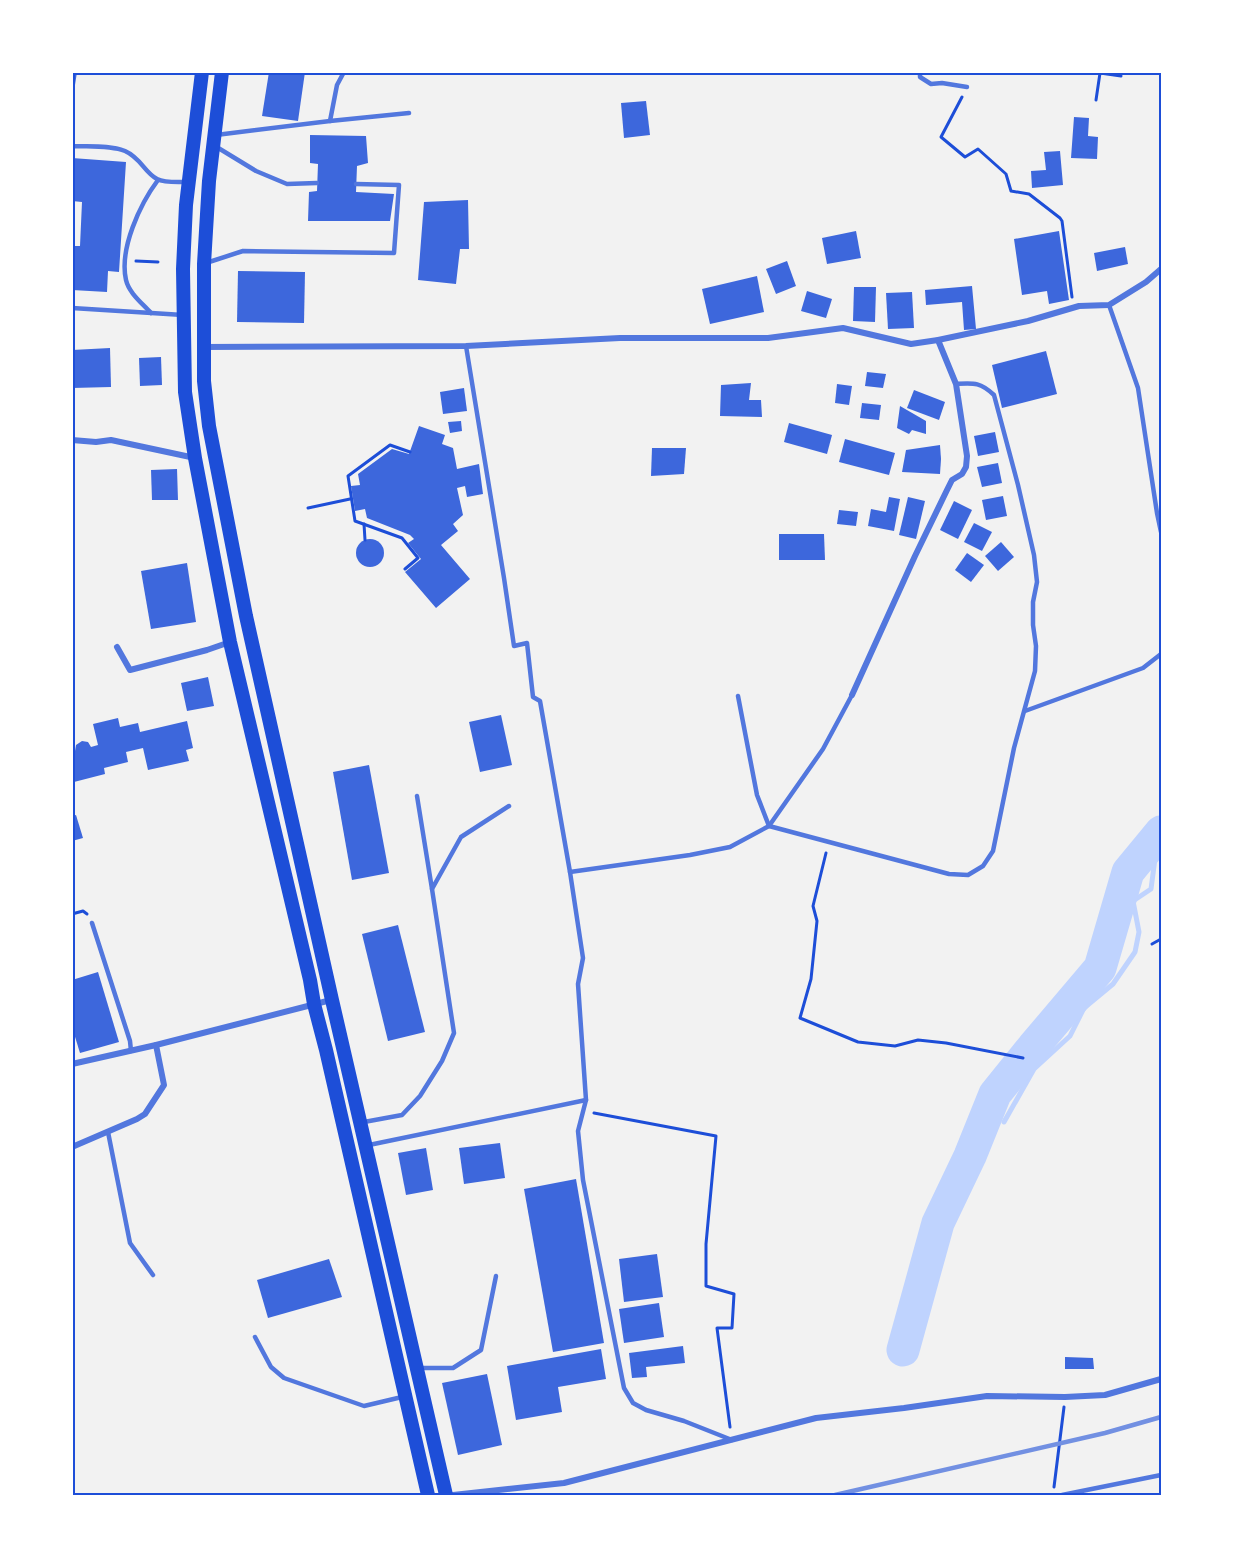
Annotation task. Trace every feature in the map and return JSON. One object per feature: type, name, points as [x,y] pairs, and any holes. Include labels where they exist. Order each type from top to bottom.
[{"type":"main road","points":[[202,72],[188,182],[183,263],[185,392],[195,458],[230,642],[428,1495]]},
{"type":"main road","points":[[222,72],[205,225],[203,347],[209,426],[246,616],[446,1495]]},
{"type":"street","points":[[203,347],[466,346],[651,337],[768,338],[843,328],[911,344],[1028,321],[1079,306],[1109,305],[1146,282],[1161,269]]},
{"type":"street","points":[[852,694],[952,480],[962,474],[966,467],[967,456],[956,384],[938,340]]},
{"type":"street","points":[[72,440],[96,442],[111,440],[195,458]]},
{"type":"street","points":[[117,647],[130,670],[230,642]]},
{"type":"street","points":[[72,1064],[156,1046],[332,1000]]},
{"type":"street","points":[[72,1148],[145,1114],[164,1085],[156,1046]]},
{"type":"street","points":[[453,1495],[564,1483],[816,1418],[987,1396],[1106,1395],[1161,1378]]},
{"type":"lane","points":[[330,121],[337,85],[344,72]]},
{"type":"lane","points":[[920,72],[920,77],[931,84],[942,83],[967,87]]},
{"type":"lane","points":[[213,140],[330,121],[410,113]]},
{"type":"lane","points":[[213,140],[256,171],[287,184],[317,183]]},
{"type":"lane","points":[[72,146],[102,147],[123,151],[137,158],[158,180],[188,182]]},
{"type":"lane","points":[[151,313],[132,293],[126,280],[125,267],[132,231],[158,180]]},
{"type":"lane","points":[[204,264],[243,251],[394,253],[399,185],[357,184]]},
{"type":"lane","points":[[1109,305],[1138,388],[1161,532]]},
{"type":"lane","points":[[72,308],[183,315]]},
{"type":"lane","points":[[466,346],[514,646],[527,642],[533,697],[540,701],[570,872],[583,958],[578,984],[586,1100],[578,1131],[583,1179],[624,1388],[633,1403],[646,1410],[684,1421],[732,1440]]},
{"type":"lane","points":[[769,826],[949,874],[968,875],[983,866],[993,851],[1014,748],[1035,671],[1034,555],[994,395],[986,387],[975,383],[956,384]]},
{"type":"lane","points":[[1025,711],[1143,668],[1161,654]]},
{"type":"lane","points":[[570,872],[730,847],[769,826],[823,749],[852,694]]},
{"type":"lane","points":[[738,696],[757,795],[769,826]]},
{"type":"lane","points":[[361,1123],[402,1115],[420,1096],[442,1060],[454,1033],[417,796]]},
{"type":"lane","points":[[432,889],[461,837],[509,806]]},
{"type":"lane","points":[[92,923],[130,1041],[131,1051]]},
{"type":"lane","points":[[366,1145],[586,1100]]},
{"type":"lane","points":[[108,1132],[130,1243],[153,1275]]},
{"type":"lane","points":[[416,1368],[453,1368],[481,1350],[496,1276]]},
{"type":"lane","points":[[255,1337],[271,1367],[284,1378],[364,1406],[405,1396]]},
{"type":"lane","points":[[1062,1495],[1161,1475]]},
{"type":"path","points":[[1096,100],[1100,73],[1121,75],[1120,72]]},
{"type":"path","points":[[967,87],[941,137],[965,157],[978,149],[1006,174],[1011,191],[1029,194],[1060,218],[1074,308]]},
{"type":"path","points":[[131,261],[158,262]]},
{"type":"path","points":[[405,569],[418,558],[402,538],[355,520],[348,476],[390,445],[410,452]]},
{"type":"path","points":[[308,507],[352,499]]},
{"type":"path","points":[[364,524],[365,540]]},
{"type":"path","points":[[828,842],[813,906],[817,921],[811,979],[800,1018],[858,1042],[895,1046],[918,1040],[1023,1058]]},
{"type":"path","points":[[1152,944],[1161,939]]},
{"type":"path","points":[[584,1111],[716,1136],[705,1244],[706,1286],[734,1294],[732,1328],[717,1328],[732,1440]]},
{"type":"path","points":[[1053,1495],[1065,1397]]},
{"type":"building","points":[[72,72],[77,72],[73,98],[72,98]]},
{"type":"building","points":[[269,72],[305,72],[298,121],[262,116]]},
{"type":"building","points":[[646,101],[650,135],[624,138],[621,103]]},
{"type":"building","points":[[1074,117],[1089,118],[1088,136],[1098,137],[1097,159],[1071,158]]},
{"type":"building","points":[[310,135],[366,136],[368,163],[357,166],[356,192],[394,194],[390,221],[308,221],[309,192],[317,191],[318,164],[310,163]]},
{"type":"building","points":[[1060,151],[1063,185],[1032,188],[1031,171],[1046,170],[1044,152]]},
{"type":"building","points":[[72,158],[126,162],[119,272],[108,271],[107,292],[72,290],[72,246],[80,246],[82,202],[72,201]]},
{"type":"building","points":[[468,200],[469,249],[460,249],[456,284],[418,280],[424,202]]},
{"type":"building","points":[[856,231],[861,258],[827,264],[822,238]]},
{"type":"building","points":[[1059,231],[1069,300],[1049,304],[1047,291],[1022,295],[1014,239]]},
{"type":"building","points":[[1125,247],[1128,264],[1097,271],[1094,253]]},
{"type":"building","points":[[787,261],[796,286],[776,294],[766,269]]},
{"type":"building","points":[[238,271],[305,272],[304,323],[237,322]]},
{"type":"building","points":[[757,276],[764,312],[710,324],[702,289]]},
{"type":"building","points":[[972,286],[976,329],[964,330],[962,302],[926,305],[925,290]]},
{"type":"building","points":[[854,287],[876,287],[875,322],[853,321]]},
{"type":"building","points":[[807,291],[832,299],[826,318],[801,311]]},
{"type":"building","points":[[912,292],[914,328],[888,329],[886,293]]},
{"type":"building","points":[[110,348],[111,387],[72,388],[72,350]]},
{"type":"building","points":[[1046,351],[1057,394],[1002,408],[992,365]]},
{"type":"building","points":[[161,357],[162,385],[140,386],[139,358]]},
{"type":"building","points":[[867,372],[886,374],[883,388],[865,386]]},
{"type":"building","points":[[751,383],[749,400],[761,400],[762,417],[720,416],[721,385]]},
{"type":"building","points":[[837,384],[852,386],[849,405],[835,403]]},
{"type":"building","points":[[464,388],[467,411],[443,414],[440,392]]},
{"type":"building","points":[[914,390],[945,402],[939,420],[907,408]]},
{"type":"building","points":[[862,403],[881,405],[879,420],[860,418]]},
{"type":"building","points":[[900,406],[926,421],[926,434],[912,430],[909,434],[897,428]]},
{"type":"building","points":[[461,421],[462,431],[450,433],[448,422]]},
{"type":"building","points":[[789,423],[832,435],[827,454],[784,442]]},
{"type":"building","points":[[419,426],[445,435],[442,444],[453,448],[457,469],[479,464],[483,494],[467,497],[465,486],[457,488],[463,515],[453,524],[458,531],[441,545],[470,579],[436,608],[405,572],[421,559],[408,543],[414,539],[410,535],[367,518],[365,509],[355,511],[351,486],[360,485],[358,474],[392,449],[409,454]]},
{"type":"building","points":[[995,432],[999,452],[978,456],[974,436]]},
{"type":"building","points":[[845,439],[895,453],[889,475],[839,462]]},
{"type":"building","points":[[940,445],[940,474],[902,472],[906,450]]},
{"type":"building","points":[[652,448],[686,448],[684,474],[651,476]]},
{"type":"building","points":[[998,463],[1002,483],[982,487],[977,467]]},
{"type":"building","points":[[177,469],[178,500],[152,500],[151,470]]},
{"type":"building","points":[[1003,496],[1007,516],[986,520],[982,500]]},
{"type":"building","points":[[889,497],[900,499],[894,531],[868,526],[871,509],[886,512]]},
{"type":"building","points":[[908,497],[925,501],[916,539],[899,535]]},
{"type":"building","points":[[954,501],[972,510],[958,539],[940,530]]},
{"type":"building","points":[[839,510],[858,512],[856,526],[837,524]]},
{"type":"building","points":[[974,523],[992,532],[982,551],[964,542]]},
{"type":"building","points":[[779,534],[824,534],[825,560],[779,560]]},
{"type":"building","points":[[370,539],[380,543],[384,553],[380,563],[370,567],[360,563],[356,553],[360,543]]},
{"type":"building","points":[[1001,542],[1014,557],[998,571],[985,556]]},
{"type":"building","points":[[967,553],[984,565],[971,582],[955,570]]},
{"type":"building","points":[[187,563],[196,622],[151,629],[141,571]]},
{"type":"building","points":[[208,677],[214,706],[187,711],[181,683]]},
{"type":"building","points":[[501,715],[512,765],[480,772],[469,722]]},
{"type":"building","points":[[118,718],[120,727],[138,723],[140,732],[187,721],[193,748],[186,750],[189,761],[148,770],[143,748],[126,752],[128,762],[104,768],[105,774],[74,782],[72,751],[75,751],[76,745],[82,741],[88,742],[91,747],[98,745],[93,724]]},
{"type":"building","points":[[369,765],[389,873],[352,880],[333,772]]},
{"type":"building","points":[[76,815],[83,838],[72,841],[72,816]]},
{"type":"building","points":[[398,925],[425,1032],[388,1041],[362,934]]},
{"type":"building","points":[[98,972],[119,1042],[80,1053],[72,1027],[72,980]]},
{"type":"building","points":[[500,1143],[505,1178],[464,1184],[459,1148]]},
{"type":"building","points":[[426,1148],[433,1190],[406,1195],[398,1153]]},
{"type":"building","points":[[576,1179],[604,1343],[553,1352],[524,1189]]},
{"type":"building","points":[[657,1254],[663,1297],[624,1302],[619,1259]]},
{"type":"building","points":[[329,1259],[342,1297],[268,1318],[257,1280]]},
{"type":"building","points":[[659,1303],[664,1337],[624,1343],[619,1309]]},
{"type":"building","points":[[683,1346],[685,1363],[646,1367],[647,1377],[632,1378],[629,1353]]},
{"type":"building","points":[[601,1349],[606,1379],[558,1387],[562,1412],[516,1420],[507,1366]]},
{"type":"building","points":[[1065,1357],[1093,1358],[1094,1369],[1065,1369]]},
{"type":"building","points":[[487,1374],[502,1445],[458,1455],[442,1383]]},
{"type":"waterway","points":[[903,1350],[938,1223],[970,1156],[995,1094],[1100,968],[1128,872],[1161,832]]},
{"type":"waterway","points":[[1004,1122],[1034,1069],[1070,1036],[1084,1008],[1113,984],[1135,952],[1139,932],[1133,901],[1151,889],[1158,836]]},
{"type":"railway","points":[[835,1495],[1105,1433],[1161,1417]]}]
